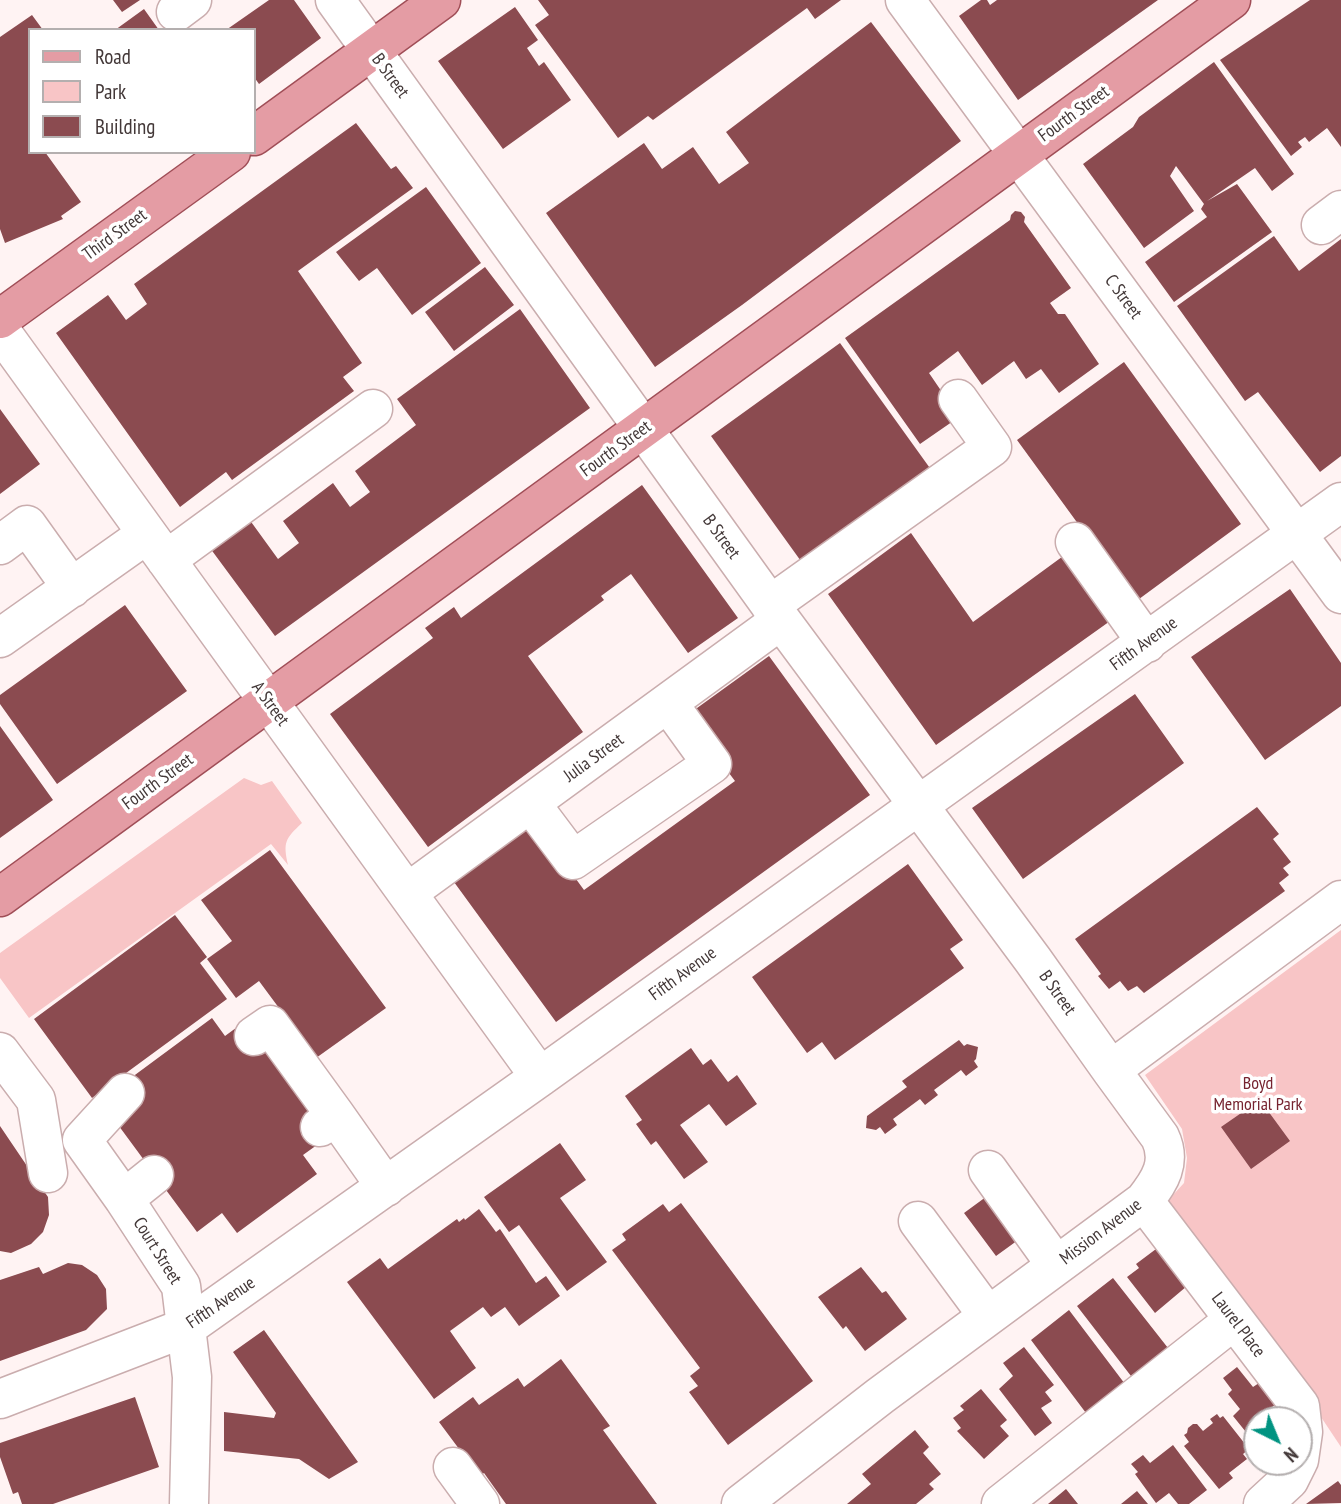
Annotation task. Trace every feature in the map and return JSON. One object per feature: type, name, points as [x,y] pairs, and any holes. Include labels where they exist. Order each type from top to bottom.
[{"type":"main road","points":[[256,135],[441,0]]},
{"type":"main road","name":"Fourth Street","points":[[0,897],[1231,0]]},
{"type":"main road","name":"Third Street","points":[[0,319],[228,154]]},
{"type":"street","name":"B Street","points":[[335,0],[775,612],[1033,960],[1111,1070]]},
{"type":"street","name":"C Street","points":[[905,0],[1341,594]]},
{"type":"street","name":"A Street","points":[[0,330],[540,1077]]},
{"type":"street","name":"Julia Street","points":[[407,893],[668,703],[775,612],[992,447],[958,399]]},
{"type":"street","points":[[0,638],[72,588],[156,547],[373,409]]},
{"type":"street","name":"Fifth Avenue","points":[[0,1399],[187,1327],[1341,502]]},
{"type":"street","points":[[0,545],[27,525],[72,588]]},
{"type":"street","points":[[1075,542],[1147,643]]},
{"type":"street","points":[[531,804],[573,860],[712,764],[668,703]]},
{"type":"street","points":[[1111,1070],[1341,900]]},
{"type":"street","points":[[254,1037],[270,1025],[328,1121],[386,1187]]},
{"type":"street","points":[[0,1052],[36,1100],[48,1173]]},
{"type":"street","name":"Mission Avenue","points":[[741,1504],[880,1396],[1144,1201],[1159,1183],[1166,1149],[1111,1070]]},
{"type":"street","name":"Court Street","points":[[123,1110],[85,1145],[181,1286],[192,1377],[189,1504]]},
{"type":"street","points":[[988,1170],[1056,1265]]},
{"type":"street","points":[[124,1199],[155,1175]]},
{"type":"street","name":"Laurel Place","points":[[1144,1201],[1300,1406]]},
{"type":"street","points":[[918,1221],[988,1316]]},
{"type":"street","points":[[1001,1504],[1234,1320]]},
{"type":"street","points":[[453,1466],[480,1504]]},
{"type":"street","name":"Laurel Place","points":[[1263,1504],[1291,1476]]},
{"type":"green space","points":[[244,778],[261,785],[272,781],[302,823],[287,841],[288,865],[271,844],[29,1018],[0,978],[0,953]]},
{"type":"green space","name":"Boyd Memorial Park","points":[[1341,930],[1341,1447],[1299,1384],[1161,1208],[1184,1183],[1187,1158],[1182,1129],[1145,1075]]},
{"type":"building","points":[[113,0],[140,0],[122,12]]},
{"type":"building","points":[[269,0],[294,0],[321,38],[259,84],[256,80],[256,28],[229,28]]},
{"type":"building","points":[[538,0],[841,0],[815,19],[807,8],[653,120],[648,116],[618,138],[535,25],[549,15]]},
{"type":"building","points":[[981,0],[987,0],[990,5],[997,0],[1158,0],[1018,100],[959,16]]},
{"type":"building","points":[[1310,0],[1341,0],[1341,147],[1327,128],[1309,142],[1305,137],[1298,142],[1302,147],[1291,156],[1220,60]]},
{"type":"building","points":[[515,7],[538,40],[527,48],[539,66],[544,62],[571,100],[503,149],[438,61]]},
{"type":"building","points":[[144,9],[158,28],[118,28]]},
{"type":"building","points":[[32,15],[42,28],[28,28],[28,154],[46,154],[81,202],[61,216],[63,219],[5,243],[0,229],[0,37]]},
{"type":"building","points":[[871,22],[961,141],[655,367],[546,213],[644,143],[662,169],[693,147],[719,184],[749,163],[726,132]]},
{"type":"building","points":[[1214,62],[1294,174],[1272,191],[1255,168],[1207,201],[1237,184],[1272,232],[1174,302],[1145,262],[1207,217],[1201,209],[1204,204],[1176,166],[1170,176],[1194,211],[1144,248],[1083,164],[1133,127],[1139,117]]},
{"type":"building","points":[[356,123],[391,169],[396,166],[413,188],[298,271],[362,363],[343,377],[354,391],[232,480],[226,472],[180,507],[56,333],[108,295],[126,320],[147,304],[134,284]]},
{"type":"building","points":[[426,187],[481,263],[412,315],[377,268],[359,281],[336,252]]},
{"type":"building","points":[[1015,211],[1021,212],[1025,217],[1024,222],[1071,288],[1050,303],[1058,314],[1065,314],[1099,364],[1059,393],[1041,369],[1026,379],[1014,361],[982,385],[958,351],[929,373],[959,417],[920,444],[845,338],[1010,220]]},
{"type":"building","points":[[1274,236],[1299,271],[1341,239],[1341,456],[1320,472],[1258,392],[1245,401],[1177,306]]},
{"type":"building","points":[[485,267],[514,305],[454,351],[425,312]]},
{"type":"building","points":[[520,309],[590,408],[275,636],[210,548],[249,519],[278,559],[299,543],[283,521],[333,483],[350,507],[370,492],[355,471],[416,425],[397,399]]},
{"type":"building","points":[[840,343],[932,471],[803,564],[711,436]]},
{"type":"building","points":[[1124,362],[1241,524],[1135,602],[1017,440]]},
{"type":"building","points":[[0,409],[40,464],[0,494]]},
{"type":"building","points":[[642,485],[738,618],[688,653],[631,574],[601,596],[604,600],[528,656],[583,732],[428,847],[330,714],[433,638],[425,628],[454,607],[461,618]]},
{"type":"building","points":[[911,533],[973,622],[1081,543],[1127,609],[936,745],[828,594]]},
{"type":"building","points":[[1290,589],[1341,663],[1341,706],[1265,760],[1191,657]]},
{"type":"building","points":[[125,605],[187,691],[57,784],[0,704],[0,695]]},
{"type":"building","points":[[769,656],[870,795],[556,1022],[454,882],[535,823],[584,890],[735,781],[686,716]]},
{"type":"building","points":[[1135,694],[1184,763],[1023,879],[972,808]]},
{"type":"building","points":[[0,726],[53,800],[0,838]]},
{"type":"building","points":[[1257,807],[1279,834],[1273,839],[1291,862],[1283,868],[1289,875],[1279,883],[1285,891],[1144,993],[1137,986],[1128,991],[1120,981],[1109,989],[1075,939]]},
{"type":"building","points":[[270,850],[386,1008],[316,1058],[259,981],[236,998],[207,959],[232,941],[201,900]]},
{"type":"building","points":[[908,864],[963,940],[950,949],[964,968],[835,1060],[822,1042],[807,1053],[752,977]]},
{"type":"building","points":[[175,915],[207,957],[200,963],[227,999],[92,1098],[34,1019]]},
{"type":"building","points":[[212,1018],[225,1036],[244,1022],[328,1137],[303,1155],[317,1174],[237,1233],[222,1213],[197,1232],[113,1118],[120,1086]]},
{"type":"building","points":[[959,1040],[964,1046],[967,1044],[978,1047],[974,1061],[978,1067],[966,1076],[961,1070],[934,1090],[938,1095],[925,1105],[920,1099],[893,1119],[897,1125],[885,1134],[880,1127],[876,1130],[866,1128],[867,1116],[907,1087],[902,1081]]},
{"type":"building","points":[[691,1048],[703,1065],[711,1059],[728,1082],[737,1075],[757,1104],[726,1126],[709,1104],[680,1125],[708,1162],[684,1179],[656,1141],[651,1145],[636,1124],[642,1120],[625,1096]]},
{"type":"building","points":[[1260,1100],[1290,1141],[1251,1169],[1221,1127]]},
{"type":"building","points":[[0,1126],[48,1197],[49,1215],[43,1232],[31,1244],[11,1253],[0,1251]]},
{"type":"building","points":[[560,1143],[586,1180],[560,1198],[607,1262],[567,1291],[519,1225],[509,1232],[484,1197]]},
{"type":"building","points":[[994,1191],[1025,1235],[996,1256],[964,1213]]},
{"type":"building","points":[[681,1203],[813,1381],[728,1445],[689,1392],[698,1386],[690,1376],[700,1368],[612,1250],[626,1240],[622,1234],[663,1204],[669,1212]]},
{"type":"building","points":[[479,1209],[496,1232],[500,1229],[536,1283],[546,1276],[560,1296],[519,1326],[505,1307],[491,1317],[483,1307],[450,1331],[476,1368],[434,1399],[347,1282],[380,1258],[388,1269],[457,1219],[459,1222],[464,1218],[465,1220]]},
{"type":"building","points":[[1160,1246],[1193,1281],[1155,1313],[1127,1277],[1139,1268],[1136,1264]]},
{"type":"building","points":[[68,1263],[82,1265],[97,1275],[106,1289],[107,1309],[86,1330],[0,1361],[0,1280],[39,1267],[43,1274]]},
{"type":"building","points":[[861,1267],[882,1293],[886,1291],[907,1319],[865,1351],[846,1326],[843,1329],[818,1297]]},
{"type":"building","points":[[1113,1278],[1168,1348],[1131,1376],[1077,1306]]},
{"type":"building","points":[[1069,1310],[1128,1388],[1089,1417],[1031,1340]]},
{"type":"building","points":[[264,1330],[358,1462],[329,1479],[299,1459],[224,1451],[224,1412],[274,1418],[276,1413],[233,1352]]},
{"type":"building","points":[[1024,1347],[1054,1385],[1045,1392],[1052,1401],[1041,1408],[1052,1423],[1035,1436],[999,1389],[1013,1376],[1003,1363]]},
{"type":"building","points":[[561,1359],[610,1426],[603,1430],[657,1504],[506,1504],[484,1473],[473,1481],[468,1461],[439,1422],[473,1397],[479,1405],[518,1378],[524,1387]]},
{"type":"building","points":[[1237,1367],[1253,1387],[1259,1383],[1276,1404],[1243,1406],[1243,1428],[1233,1416],[1240,1409],[1228,1394],[1232,1390],[1223,1378]]},
{"type":"building","points":[[981,1389],[1007,1420],[1000,1426],[1009,1436],[984,1459],[957,1431],[961,1428],[953,1418],[964,1410],[960,1406]]},
{"type":"building","points":[[135,1397],[159,1467],[53,1504],[22,1504],[18,1492],[13,1494],[0,1457],[0,1443]]},
{"type":"building","points":[[1217,1414],[1220,1418],[1223,1416],[1243,1441],[1243,1462],[1229,1473],[1233,1478],[1219,1489],[1184,1446],[1189,1442],[1184,1435],[1188,1428],[1197,1424],[1203,1431],[1213,1423],[1210,1419]]},
{"type":"building","points":[[915,1430],[929,1447],[923,1453],[941,1474],[929,1484],[934,1489],[916,1504],[847,1504],[871,1484],[862,1474]]},
{"type":"building","points":[[1173,1445],[1207,1490],[1189,1504],[1178,1504],[1169,1493],[1156,1503],[1131,1464],[1143,1455],[1150,1463]]},
{"type":"building","points":[[1338,1481],[1341,1485],[1341,1503],[1306,1504]]},
{"type":"building","points":[[1066,1489],[1078,1504],[1048,1504]]},
{"type":"building","points":[[1137,1491],[1148,1504],[1121,1504]]}]
